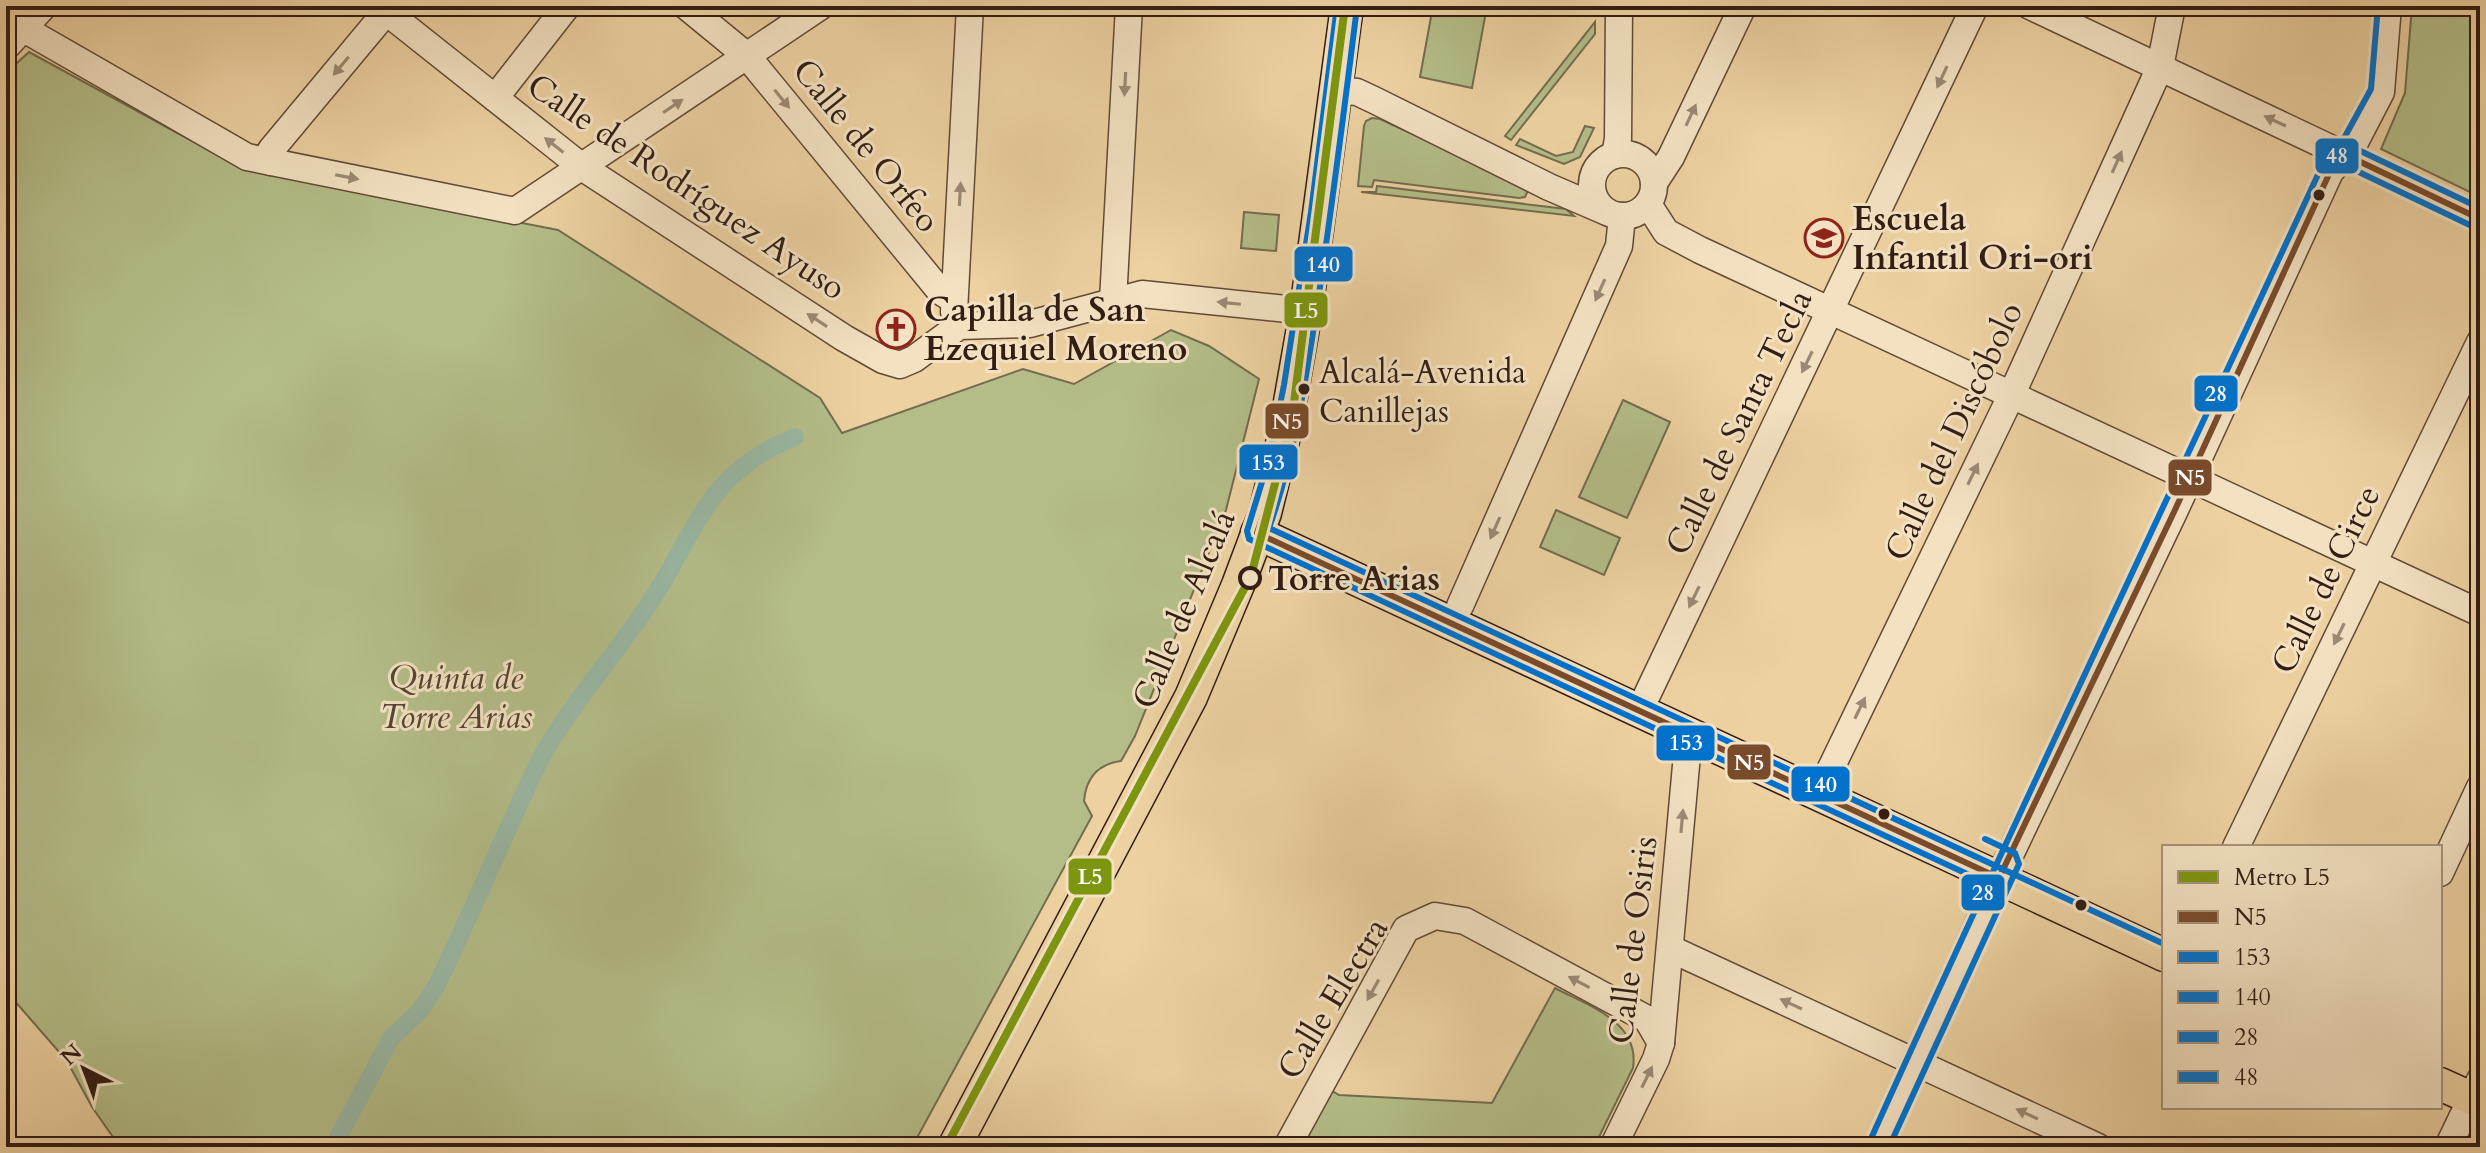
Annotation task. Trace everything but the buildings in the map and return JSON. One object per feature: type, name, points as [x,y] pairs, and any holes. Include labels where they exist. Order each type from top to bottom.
[{"type":"main road","name":"Calle de Alcalá","points":[[954,1147],[1191,697],[1261,523],[1284,436],[1306,311],[1347,6]]},
{"type":"main road","points":[[1261,523],[1460,606],[1647,695],[1689,723]]},
{"type":"main road","points":[[1261,523],[2004,870],[2162,934]]},
{"type":"main road","points":[[2004,870],[2162,954]]},
{"type":"main road","points":[[2442,1065],[2478,1089]]},
{"type":"main road","points":[[2442,1084],[2478,1089]]},
{"type":"street","points":[[44,6],[12,31],[247,157],[515,211],[821,6]]},
{"type":"street","points":[[495,98],[567,6]]},
{"type":"street","name":"Calle de Orfeo","points":[[686,6],[747,56],[940,291],[954,300]]},
{"type":"street","points":[[970,6],[954,300],[959,326],[1030,324],[1142,294],[1306,311]]},
{"type":"street","points":[[1113,301],[1129,6]]},
{"type":"street","points":[[1615,155],[1618,139],[1619,6]]},
{"type":"street","points":[[1631,206],[1671,157],[1743,6]]},
{"type":"street","name":"Calle de Santa Tecla","points":[[1647,695],[1975,6]]},
{"type":"street","points":[[2030,6],[2480,219]]},
{"type":"street","name":"Calle del Discóbolo","points":[[1823,786],[2011,396],[2160,67],[2172,6]]},
{"type":"street","points":[[1878,1147],[2330,172],[2354,144],[2381,92],[2388,6]]},
{"type":"street","points":[[271,162],[271,150],[385,8]]},
{"type":"street","name":"Calle de Rodríguez Ayuso","points":[[385,8],[582,167],[883,360],[900,365],[914,359],[959,326]]},
{"type":"street","points":[[1337,90],[1357,92],[1549,187],[1631,206]]},
{"type":"street","points":[[1460,606],[1619,246],[1631,206],[1650,168],[1631,155],[1615,155],[1601,163],[1593,178],[1595,197],[1631,206],[1666,232],[1700,250],[2480,613]]},
{"type":"street","points":[[1549,187],[1593,178]]},
{"type":"street","name":"Calle de Circe","points":[[2237,845],[2480,342]]},
{"type":"street","name":"Calle de Osiris","points":[[1613,1147],[1661,1043],[1689,723]]},
{"type":"street","points":[[2442,869],[2480,787]]},
{"type":"street","name":"Calle Electra","points":[[1287,1147],[1406,929],[1435,916],[1465,921],[1647,1019],[1661,1043]]},
{"type":"street","points":[[1671,949],[2098,1147]]},
{"type":"street","points":[[2448,1147],[2478,1089]]},
{"type":"green space","points":[[1433,6],[1487,6],[1472,88],[1420,77]]},
{"type":"green space","points":[[2412,6],[2480,6],[2480,197],[2381,149],[2405,93]]},
{"type":"green space","points":[[1595,22],[1595,34],[1511,140],[1505,136]]},
{"type":"green space","name":"Quinta de Torre Arias","points":[[29,52],[216,154],[254,171],[558,230],[820,398],[842,433],[1023,369],[1074,384],[1171,330],[1209,346],[1259,379],[1226,510],[1135,736],[1121,761],[1100,769],[1087,785],[1084,801],[1092,816],[912,1147],[120,1147],[92,1107],[67,1061],[6,991],[6,73]]},
{"type":"green space","points":[[1372,118],[1529,188],[1525,197],[1374,180],[1372,187],[1358,186],[1364,126]]},
{"type":"green space","points":[[1585,126],[1594,128],[1580,157],[1564,164],[1516,145],[1520,139],[1556,156],[1573,152]]},
{"type":"green space","points":[[1377,186],[1566,209],[1574,216],[1361,192],[1376,192]]},
{"type":"green space","points":[[1244,212],[1279,215],[1276,251],[1241,248]]},
{"type":"green space","points":[[1623,400],[1670,422],[1627,518],[1579,497]]},
{"type":"green space","points":[[1556,510],[1620,538],[1604,575],[1540,547]]},
{"type":"green space","points":[[1555,988],[1609,1017],[1628,1038],[1633,1052],[1633,1068],[1594,1147],[1302,1147],[1332,1091],[1339,1095],[1492,1103]]},
{"type":"waterway","points":[[333,1147],[391,1038],[419,1012],[437,985],[530,779],[559,728],[648,606],[713,498],[746,464],[795,437]]},
{"type":"metro line","name":"L5","points":[[946,1147],[1251,576],[1292,418],[1345,6]]},
{"type":"transit line","name":"153","points":[[1337,6],[1311,212],[1284,385],[1269,459],[1247,531],[1249,539],[1995,887]]},
{"type":"transit line","name":"N5","points":[[1347,6],[1297,369],[1280,452],[1257,533],[1999,878],[2174,512],[2330,172],[2346,155]]},
{"type":"transit line","name":"48","points":[[2378,6],[2371,89],[2337,151],[2337,159],[2476,228]]},
{"type":"transit line","name":"140","points":[[1357,7],[1307,373],[1291,451],[1269,528],[2162,943]]},
{"type":"transit line","name":"28","points":[[2350,146],[2480,208]]},
{"type":"transit line","name":"28","points":[[1869,1143],[2321,168],[2339,148]]},
{"type":"transit line","name":"N5","points":[[2346,155],[2480,219]]},
{"type":"transit line","name":"153","points":[[1889,1147],[2019,864],[2015,853],[1985,839]]},
{"type":"place","name":"Escuela Infantil Ori-ori","points":[[1824,238]]},
{"type":"place","name":"Capilla de San Ezequiel Moreno","points":[[896,329]]},
{"type":"place","name":"Alcalá-Avenida Canillejas","points":[[1304,389]]},
{"type":"place","name":"Torre Arias","points":[[1250,578]]}]
